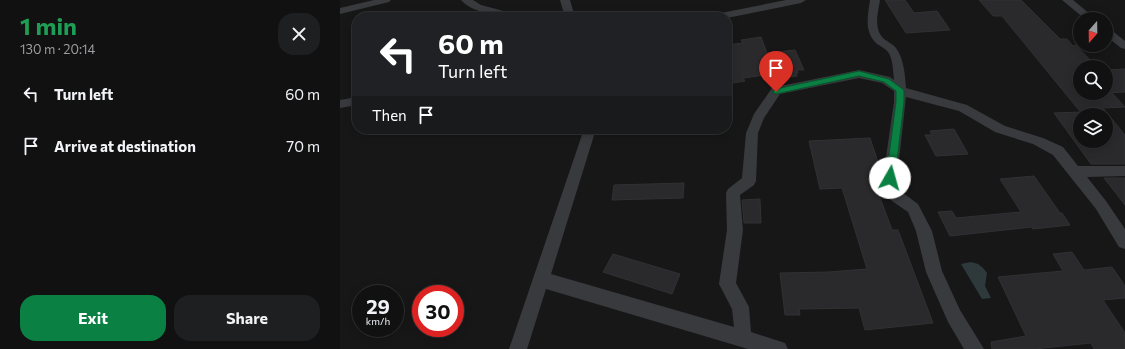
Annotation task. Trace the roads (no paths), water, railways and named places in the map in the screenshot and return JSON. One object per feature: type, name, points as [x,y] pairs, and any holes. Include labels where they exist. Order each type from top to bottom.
[{"type":"street","points":[[340,11],[386,0]]},
{"type":"street","points":[[466,0],[478,7],[496,12]]},
{"type":"street","points":[[565,0],[569,12]]},
{"type":"street","points":[[732,14],[801,0]]},
{"type":"street","points":[[875,0],[871,22],[878,40],[892,50],[896,60],[900,90],[900,102],[890,178],[897,197],[914,208],[924,231],[934,272],[954,316],[975,349]]},
{"type":"street","points":[[1066,0],[1082,12]]},
{"type":"street","points":[[1113,37],[1125,46]]},
{"type":"street","points":[[741,338],[743,328],[740,307],[726,284],[735,230],[732,193],[749,181],[752,133],[758,117],[776,92],[841,76],[859,74],[871,76],[886,80],[900,90],[916,96],[938,100],[963,108],[1000,129],[1038,140],[1058,151],[1101,205],[1125,242]]},
{"type":"street","points":[[340,104],[352,102]]},
{"type":"street","points":[[518,349],[588,134]]},
{"type":"street","points":[[1074,172],[1125,171]]},
{"type":"street","points":[[540,279],[779,349]]}]
